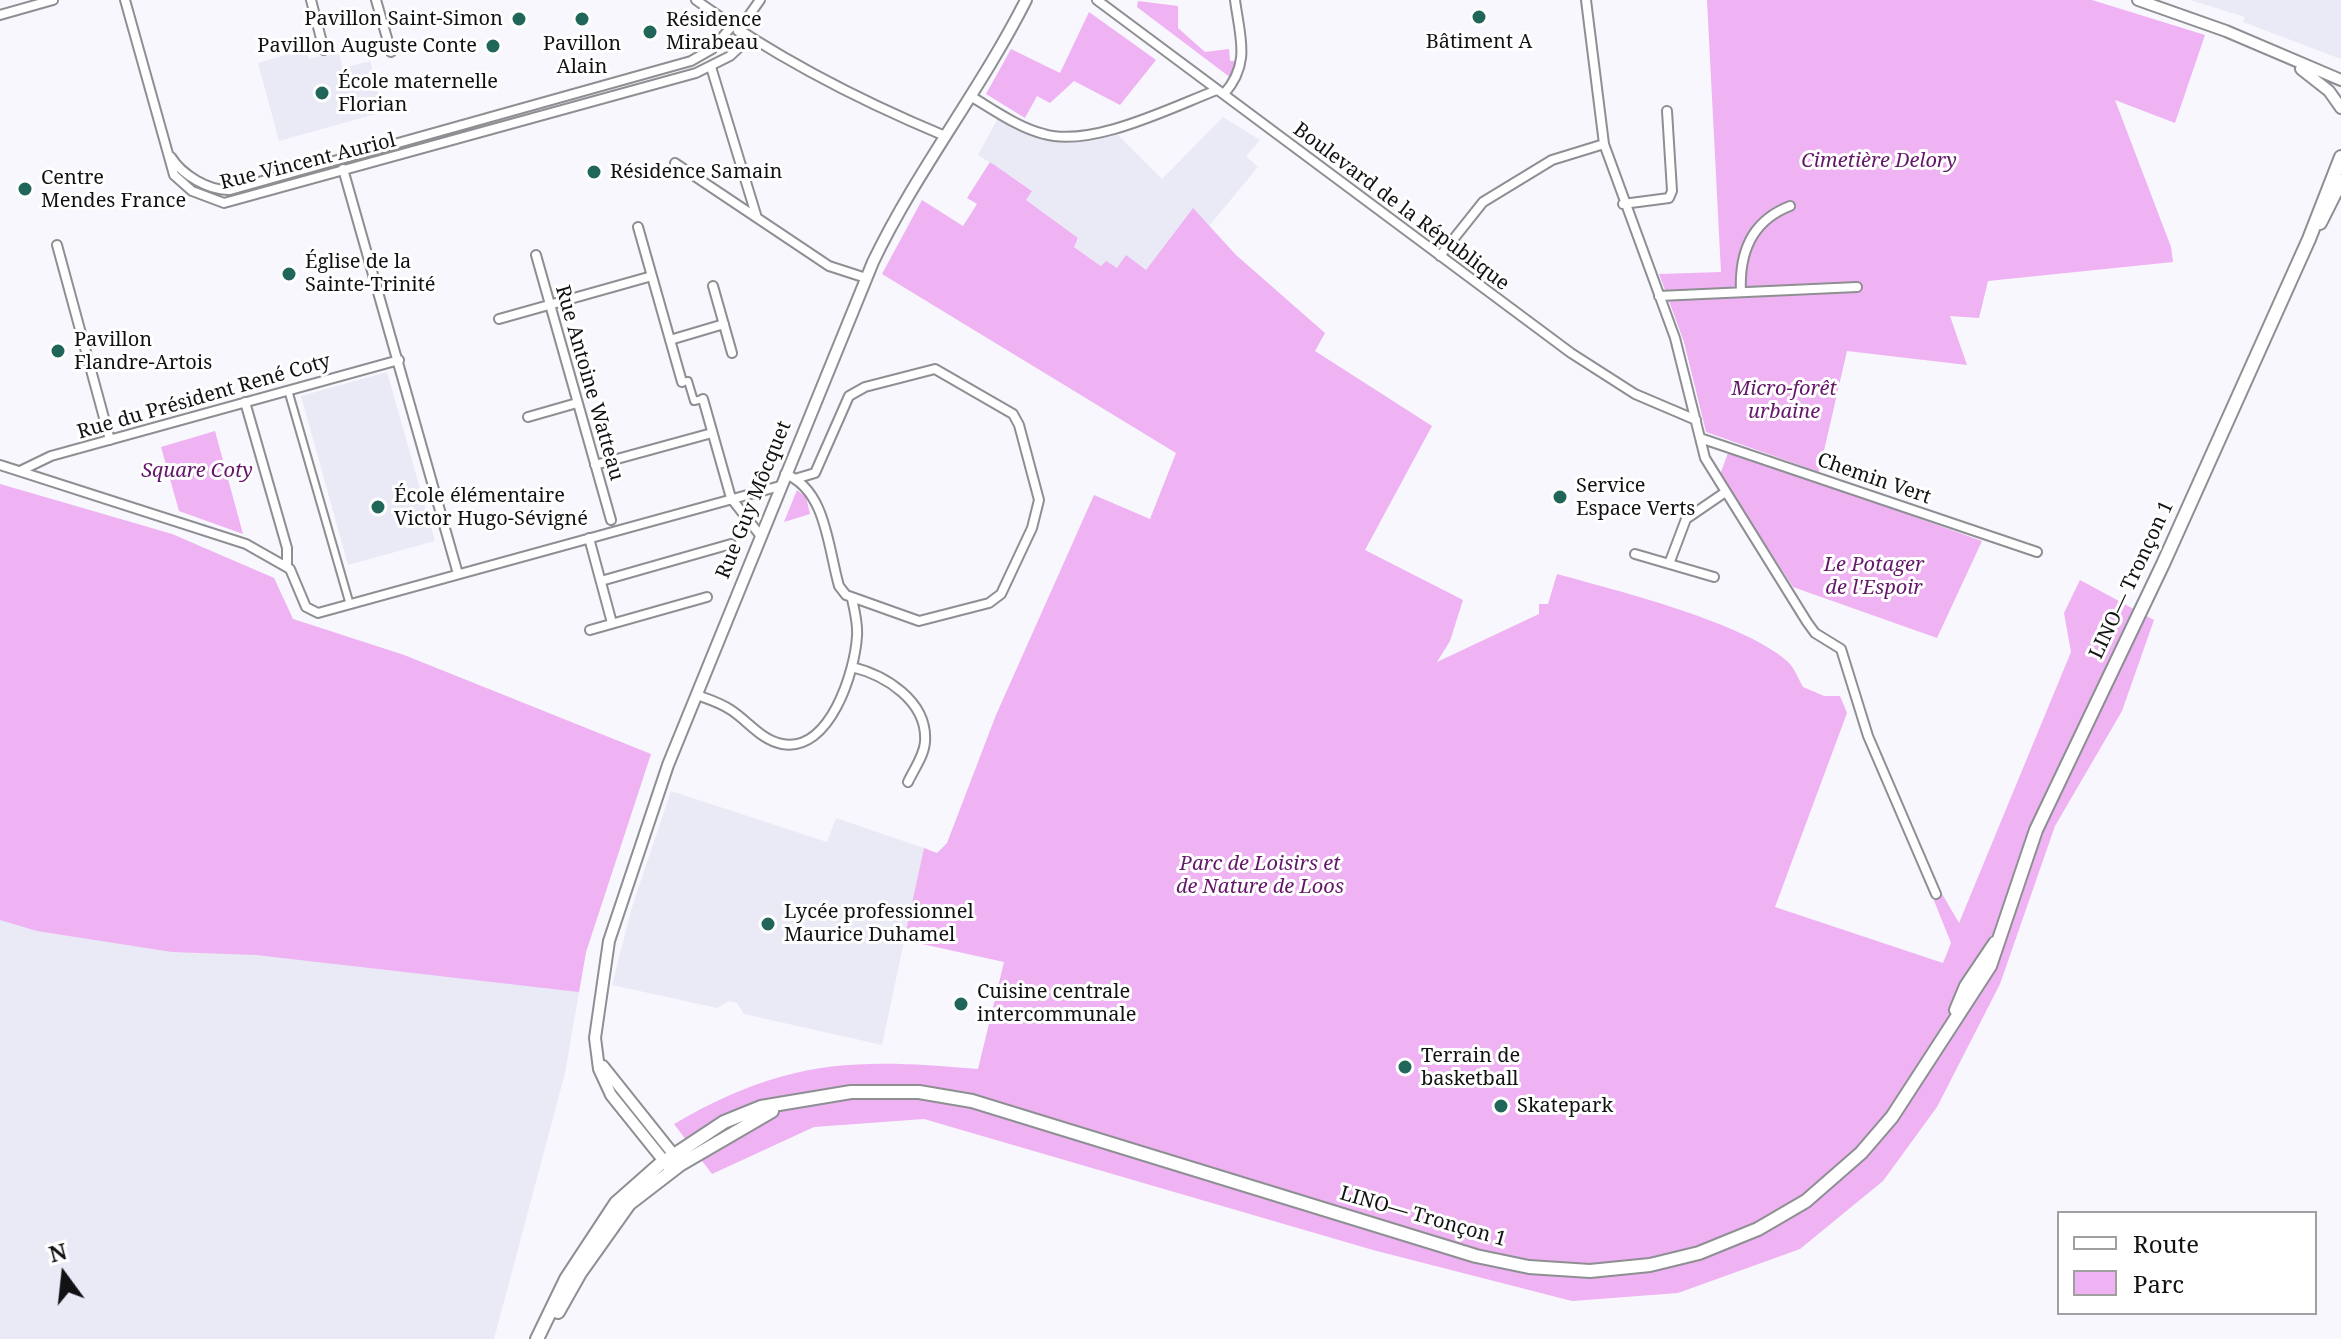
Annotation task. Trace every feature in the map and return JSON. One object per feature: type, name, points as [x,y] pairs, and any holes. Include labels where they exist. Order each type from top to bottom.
[{"type":"main road","points":[[2309,239],[2341,157]]},
{"type":"main road","points":[[2329,208],[2341,181]]},
{"type":"main road","points":[[2309,239],[2341,194]]},
{"type":"main road","name":"LINO— Tronçon 1","points":[[673,1162],[757,1117],[798,1101],[880,1091],[959,1098],[1487,1259],[1545,1269],[1612,1270],[1664,1263],[1725,1244],[1771,1222],[1817,1193],[1883,1129],[1952,1020],[1988,970],[2036,830],[2169,552],[2309,239]]},
{"type":"main road","points":[[537,1339],[566,1279],[612,1209],[673,1162]]},
{"type":"main road","points":[[544,1339],[576,1279],[598,1252],[622,1211],[673,1162]]},
{"type":"street","points":[[0,15],[53,0]]},
{"type":"street","points":[[125,0],[165,145]]},
{"type":"street","points":[[311,0],[324,50]]},
{"type":"street","points":[[376,0],[391,52]]},
{"type":"street","points":[[696,0],[749,38],[852,97],[945,136]]},
{"type":"street","name":"Rue Vincent Auriol","points":[[165,145],[182,170],[226,190],[691,61],[712,49],[760,0]]},
{"type":"street","name":"Rue Guy Môcquet","points":[[673,1162],[607,1089],[596,1046],[602,979],[612,930],[664,777],[866,278],[897,215],[972,97],[1026,0]]},
{"type":"street","name":"Boulevard de la République","points":[[1097,0],[1610,380],[1650,402],[1696,420]]},
{"type":"street","points":[[972,97],[1035,131],[1056,136],[1122,126],[1220,92],[1239,75],[1242,65],[1235,0]]},
{"type":"street","points":[[1586,0],[1595,93],[1604,144],[1623,204],[1675,338],[1703,452],[1724,493],[1807,622],[1815,633],[1841,649],[1866,729],[1936,894]]},
{"type":"street","points":[[2138,0],[2226,31],[2341,80]]},
{"type":"street","name":"Rue Vincent Auriol","points":[[165,145],[178,181],[217,202],[231,202],[711,67],[749,38]]},
{"type":"street","points":[[2283,56],[2316,80],[2341,108]]},
{"type":"street","points":[[711,67],[757,218]]},
{"type":"street","points":[[1623,204],[1669,198],[1672,191],[1667,111]]},
{"type":"street","points":[[1440,256],[1483,202],[1552,160],[1604,144]]},
{"type":"street","points":[[340,160],[458,574]]},
{"type":"street","points":[[675,163],[829,266],[866,278]]},
{"type":"street","points":[[1741,292],[1742,264],[1752,235],[1769,216],[1790,206]]},
{"type":"street","points":[[638,227],[682,382],[688,381],[694,401],[703,399],[731,498],[760,535]]},
{"type":"street","points":[[57,245],[110,440]]},
{"type":"street","name":"Rue Antoine Watteau","points":[[536,255],[611,520]]},
{"type":"street","points":[[499,319],[652,276]]},
{"type":"street","points":[[713,286],[732,353]]},
{"type":"street","points":[[1659,296],[1857,287]]},
{"type":"street","points":[[670,340],[724,324]]},
{"type":"street","name":"Rue du Président René Coty","points":[[20,471],[40,460],[399,360]]},
{"type":"street","points":[[785,474],[798,478],[814,494],[839,586],[852,599],[919,621],[989,603],[1001,594],[1032,528],[1039,500],[1019,425],[1007,409],[945,372],[925,371],[859,389],[849,396],[815,473],[798,478]]},
{"type":"street","points":[[288,390],[350,605]]},
{"type":"street","points":[[245,402],[286,545],[287,566]]},
{"type":"street","points":[[528,417],[577,403]]},
{"type":"street","points":[[595,465],[712,433]]},
{"type":"street","name":"Chemin Vert","points":[[1700,438],[2037,552]]},
{"type":"street","points":[[0,465],[228,537],[287,566],[295,575],[306,607],[324,612],[780,486]]},
{"type":"street","points":[[1669,564],[1686,519],[1724,493]]},
{"type":"street","points":[[589,538],[612,623]]},
{"type":"street","points":[[601,581],[731,544]]},
{"type":"street","points":[[1635,554],[1714,577]]},
{"type":"street","points":[[590,630],[707,597]]},
{"type":"street","points":[[697,695],[728,708],[773,741],[796,744],[814,734],[837,708],[852,667],[857,629],[852,599]]},
{"type":"street","points":[[852,667],[879,674],[891,682],[921,720],[924,749],[908,782]]},
{"type":"shaded area","points":[[2190,0],[2341,0],[2341,59],[2243,22],[2245,17]]},
{"type":"shaded area","name":"École maternelle Florian","points":[[306,49],[309,59],[338,51],[343,68],[370,61],[383,112],[279,141],[258,63]]},
{"type":"shaded area","points":[[1223,117],[1260,140],[1246,156],[1258,167],[1209,226],[1192,209],[1146,270],[1102,266],[1073,246],[1079,239],[1026,200],[1032,190],[978,155],[998,118],[1051,141],[1072,141],[1115,132],[1162,179]]},
{"type":"shaded area","points":[[387,372],[435,541],[348,565],[301,396]]},
{"type":"shaded area","points":[[0,484],[172,534],[274,578],[293,619],[404,655],[651,754],[586,952],[565,1073],[494,1339],[0,1339]]},
{"type":"shaded area","name":"Lycée professionnel Maurice Duhamel","points":[[671,791],[827,842],[836,818],[924,848],[882,1045],[744,1014],[737,1003],[730,1001],[717,1008],[612,985],[632,907]]},
{"type":"green space","name":"Cimetière Delory","points":[[1707,0],[2092,0],[2205,35],[2175,123],[2115,100],[2171,247],[2173,262],[1988,281],[1979,318],[1950,316],[1967,365],[1847,351],[1819,472],[1706,432],[1684,342],[1659,274],[1721,272]]},
{"type":"green space","points":[[1138,1],[1178,6],[1178,28],[1205,52],[1229,49],[1230,61],[1238,61],[1231,78],[1137,7]]},
{"type":"green space","points":[[1089,12],[1156,60],[1120,105],[1074,81],[1050,103],[1037,96],[1025,118],[986,94],[1011,49],[1060,73]]},
{"type":"green space","name":"Parc de Loisirs et de Nature de Loos","points":[[990,162],[1032,191],[1026,200],[1078,238],[1074,247],[1101,266],[1106,261],[1117,268],[1126,255],[1146,270],[1193,208],[1236,255],[1325,333],[1315,351],[1432,426],[1365,550],[1463,600],[1450,641],[1437,662],[1539,614],[1539,604],[1548,604],[1557,574],[1710,620],[1766,646],[1787,661],[1803,687],[1824,696],[1840,696],[1847,713],[1775,907],[1943,963],[1951,943],[1933,898],[1941,892],[1959,923],[2071,652],[2064,613],[2080,580],[2154,620],[2122,711],[2055,826],[2000,984],[1937,1107],[1883,1181],[1800,1249],[1678,1293],[1572,1301],[1373,1250],[924,1119],[814,1127],[712,1174],[674,1124],[751,1086],[822,1068],[894,1064],[978,1069],[1004,962],[904,940],[924,848],[937,853],[947,843],[996,715],[1094,495],[1150,519],[1176,453],[882,274],[922,200],[963,226],[977,204],[967,198]]},
{"type":"green space","name":"Square Coty","points":[[215,431],[243,534],[179,511],[161,447]]},
{"type":"green space","name":"Le Potager de l'Espoir","points":[[1729,450],[1982,541],[1937,638],[1793,587],[1720,475]]},
{"type":"green space","points":[[0,484],[172,534],[274,578],[293,619],[404,655],[651,754],[586,952],[579,992],[256,955],[172,952],[37,931],[0,920]]},
{"type":"green space","points":[[797,490],[806,497],[810,514],[784,522]]},
{"type":"place","name":"Bâtiment A","points":[[1479,17]]},
{"type":"place","name":"Pavillon Saint-Simon","points":[[519,19]]},
{"type":"place","name":"Pavillon Alain","points":[[582,19]]},
{"type":"place","name":"Résidence Mirabeau","points":[[650,32]]},
{"type":"place","name":"Pavillon Auguste Conte","points":[[493,46]]},
{"type":"place","name":"École maternelle Florian","points":[[322,93]]},
{"type":"place","name":"Résidence Samain","points":[[594,172]]},
{"type":"place","name":"Centre Mendes France","points":[[25,189]]},
{"type":"place","name":"Église de la Sainte-Trinité","points":[[289,274]]},
{"type":"place","name":"Pavillon Flandre-Artois","points":[[58,351]]},
{"type":"place","name":"Service Espace Verts","points":[[1560,497]]},
{"type":"place","name":"École élémentaire Victor Hugo-Sévigné","points":[[378,507]]},
{"type":"place","name":"Lycée professionnel Maurice Duhamel","points":[[768,924]]},
{"type":"place","name":"Cuisine centrale intercommunale","points":[[961,1004]]},
{"type":"place","name":"Terrain de basketball","points":[[1405,1067]]},
{"type":"place","name":"Skatepark","points":[[1501,1106]]},
{"type":"park label","name":"Micro-forêt urbaine","points":[[1784,400]]}]
